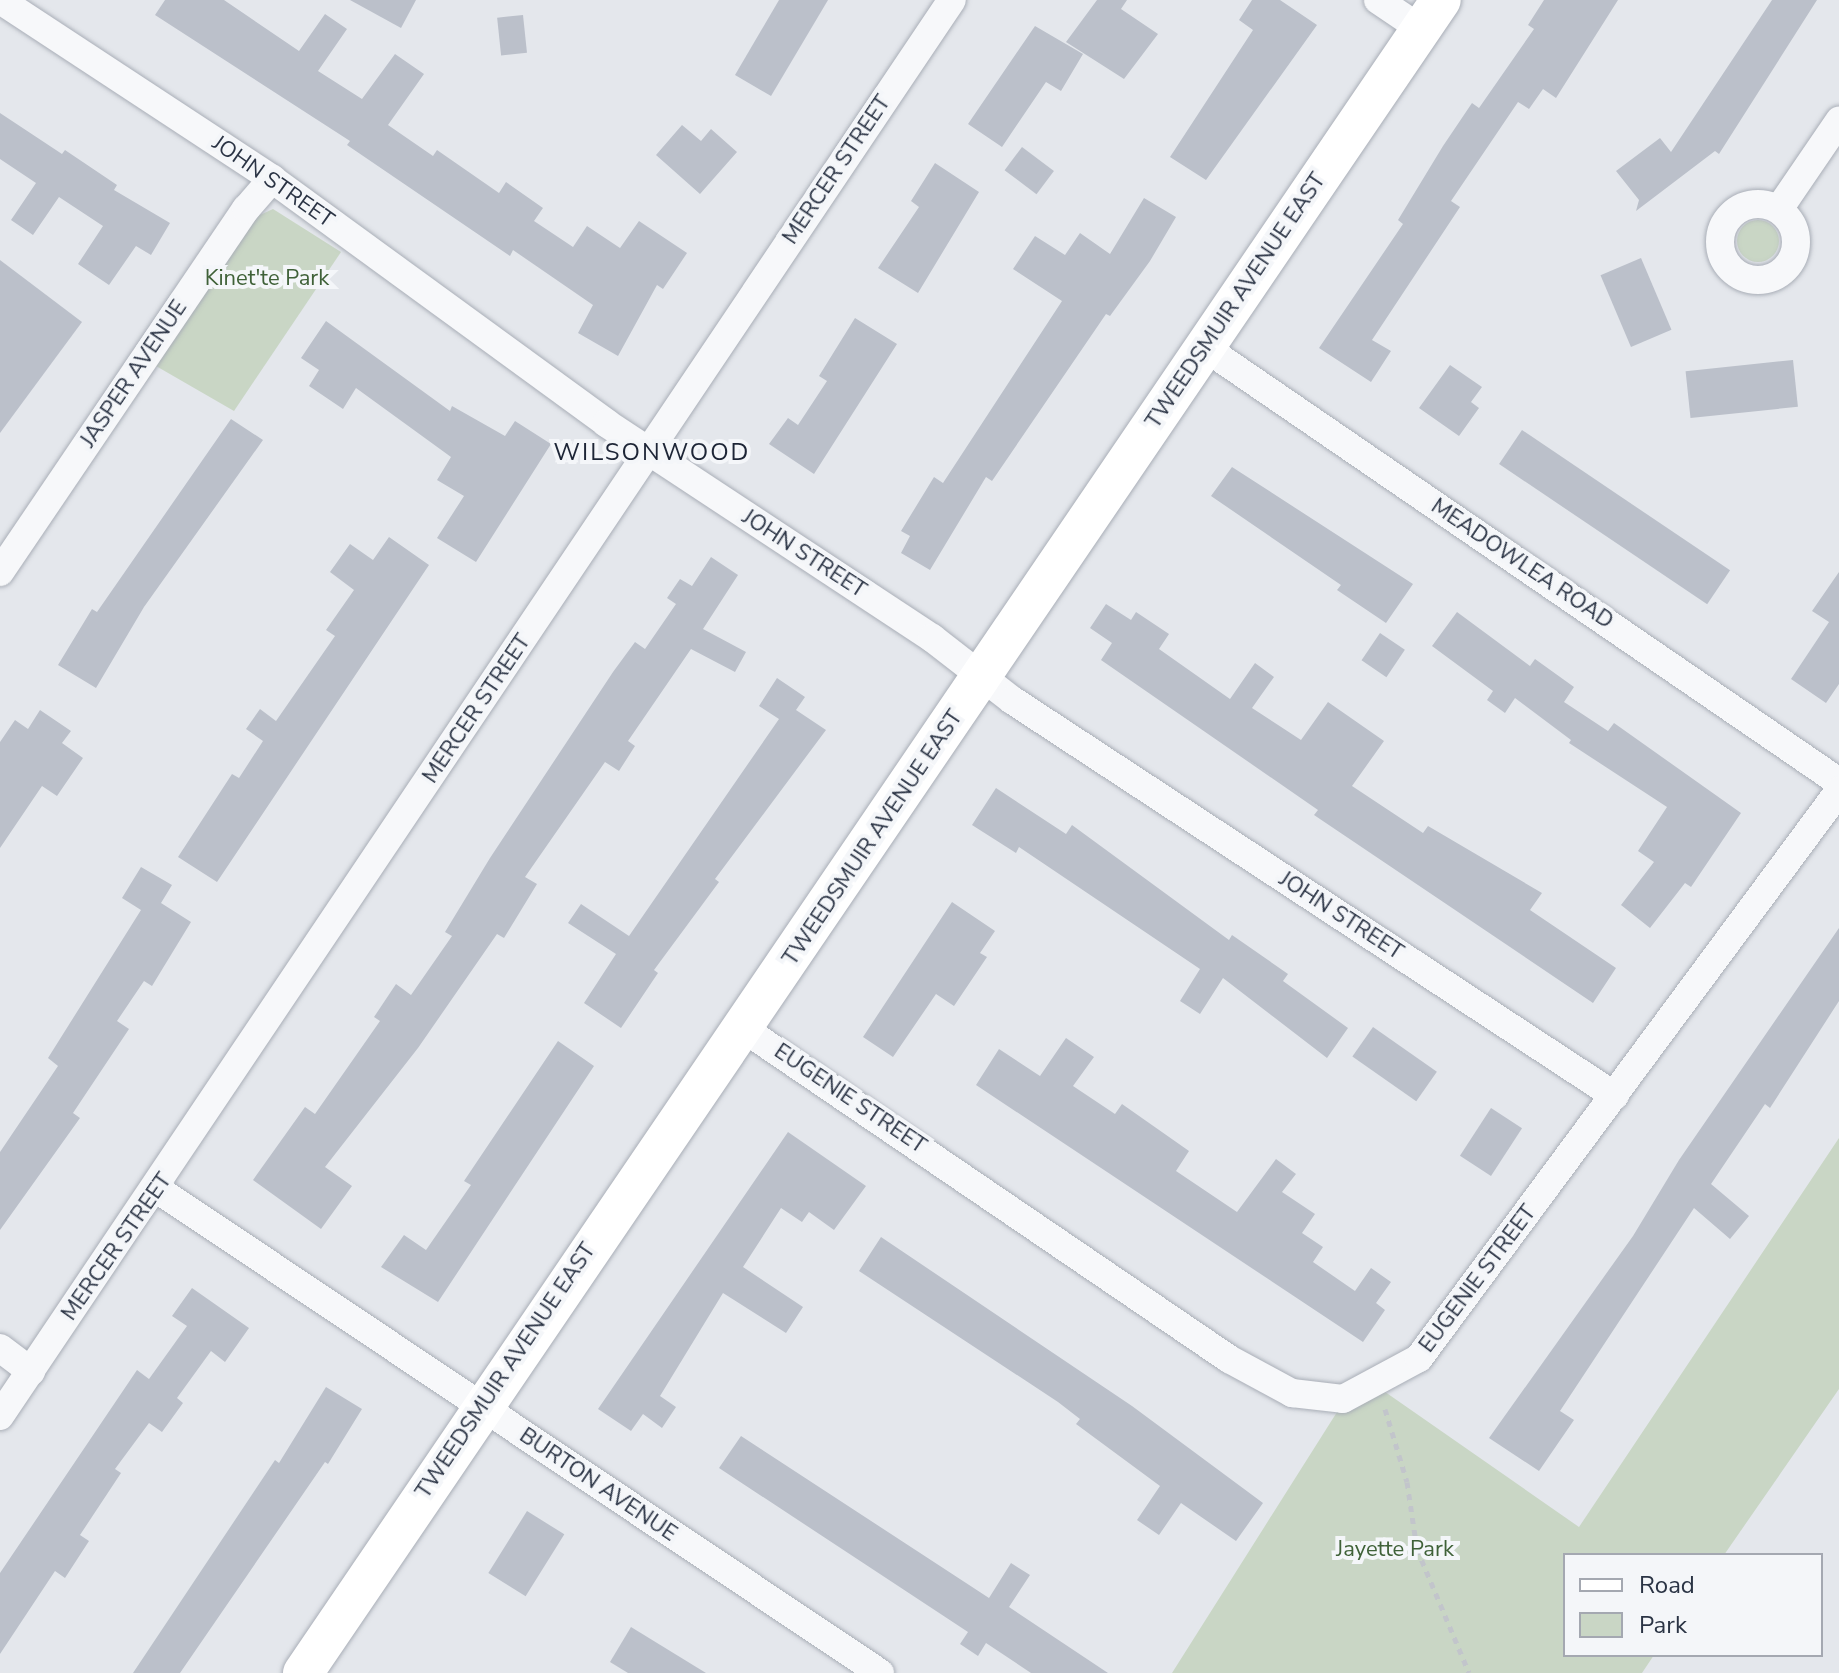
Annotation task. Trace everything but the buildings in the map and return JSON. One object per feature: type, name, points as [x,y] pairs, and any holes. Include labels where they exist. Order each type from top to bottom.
[{"type":"street","name":"JOHN STREET","points":[[0,0],[272,179],[649,451],[983,676],[1012,700],[1615,1096]]},
{"type":"street","name":"MERCER STREET","points":[[0,1416],[157,1189],[952,0]]},
{"type":"street","points":[[1378,0],[1431,15]]},
{"type":"street","name":"TWEEDSMUIR AVENUE EAST","points":[[303,1673],[480,1405],[744,1029],[1431,15]]},
{"type":"street","points":[[1779,209],[1839,121]]},
{"type":"street","name":"JASPER AVENUE","points":[[0,572],[246,209],[272,179]]},
{"type":"street","name":"MEADOWLEA ROAD","points":[[1204,347],[1839,782]]},
{"type":"street","name":"EUGENIE STREET","points":[[744,1029],[1229,1359],[1292,1393],[1343,1399],[1419,1358],[1839,791]]},
{"type":"street","name":"BURTON AVENUE","points":[[157,1189],[880,1673]]},
{"type":"street","points":[[0,1348],[31,1371]]},
{"type":"path","points":[[1375,1382],[1407,1482],[1417,1549],[1469,1673]]},
{"type":"green space","name":"Kinet'te Park","points":[[273,209],[341,252],[234,411],[156,366],[251,219]]},
{"type":"green space","points":[[1758,220],[1773,226],[1779,241],[1773,256],[1758,262],[1743,256],[1737,241],[1743,226]]},
{"type":"green space","name":"Jayette Park","points":[[1839,1138],[1839,1389],[1725,1553],[1563,1553],[1563,1657],[1653,1657],[1642,1673],[1172,1673],[1344,1401],[1378,1387],[1579,1527]]},
{"type":"district","name":"WILSONWOOD","points":[[652,453]]}]
